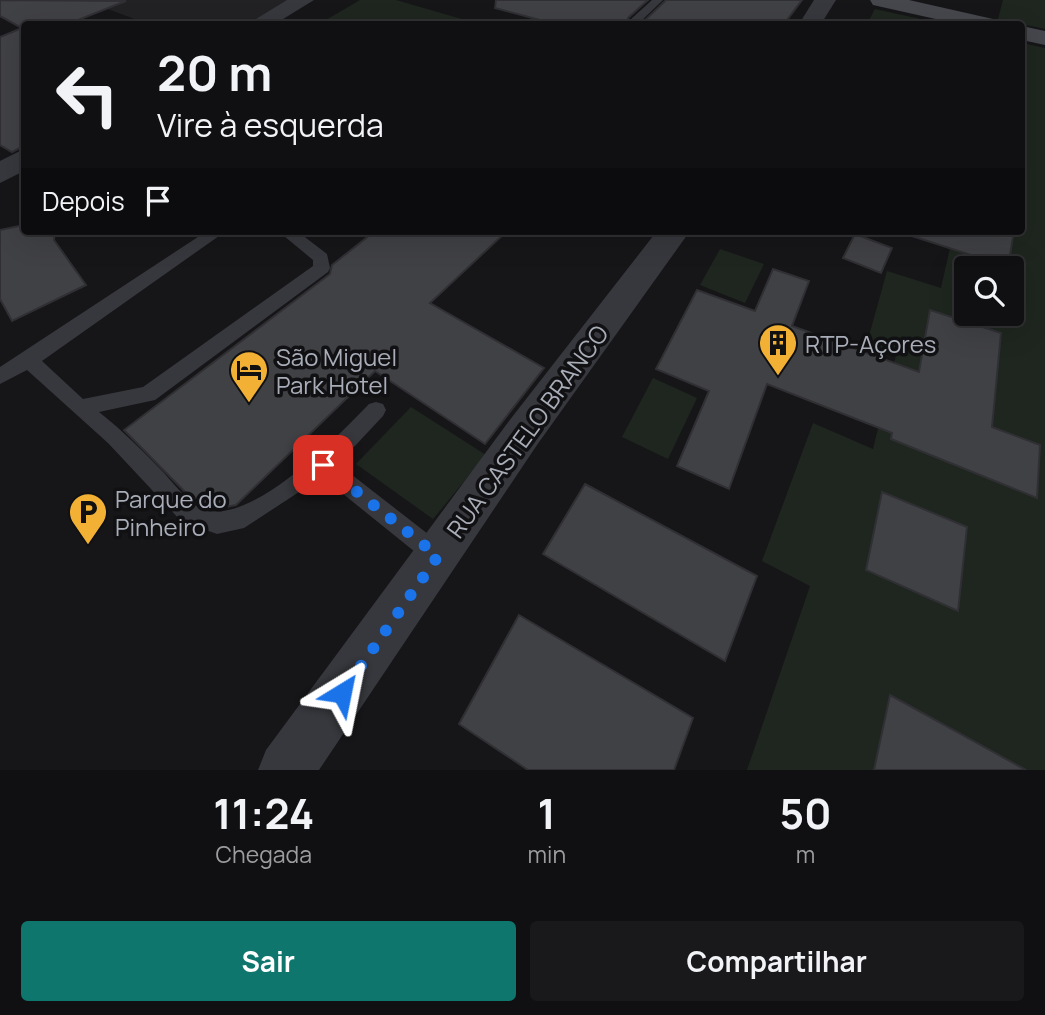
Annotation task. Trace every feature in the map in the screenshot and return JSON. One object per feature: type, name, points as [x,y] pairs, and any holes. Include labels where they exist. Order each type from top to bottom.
[{"type":"main road","points":[[881,0],[953,8],[977,21]]},
{"type":"main road","points":[[984,21],[987,0]]},
{"type":"main road","points":[[1025,34],[1045,38]]},
{"type":"street","points":[[264,21],[303,0]]},
{"type":"street","points":[[812,21],[825,0]]},
{"type":"street","points":[[0,174],[21,160]]},
{"type":"street","name":"RUA CASTELO BRANCO","points":[[286,770],[523,433],[671,235]]},
{"type":"lane","points":[[635,21],[658,0]]},
{"type":"lane","points":[[0,376],[29,360],[212,235]]},
{"type":"lane","points":[[79,408],[148,394],[322,268],[321,258],[291,235]]},
{"type":"lane","points":[[29,360],[79,408],[115,437],[189,514],[217,523],[244,518],[323,465],[376,410]]},
{"type":"lane","points":[[323,465],[438,556]]},
{"type":"shaded area","points":[[122,0],[294,0],[255,21],[140,21],[105,8]]},
{"type":"shaded area","points":[[360,0],[396,0],[469,21],[324,21]]},
{"type":"shaded area","points":[[1003,0],[1045,0],[1045,29],[1025,25],[1025,21],[998,19]]},
{"type":"shaded area","points":[[875,9],[929,21],[869,21]]},
{"type":"shaded area","points":[[1025,44],[1045,48],[1045,770],[747,770],[810,586],[762,561],[813,423],[873,449],[896,355],[867,343],[887,271],[941,288],[952,239],[940,235],[1025,235]]},
{"type":"shaded area","points":[[720,249],[764,264],[745,303],[700,285]]},
{"type":"shaded area","points":[[653,378],[697,398],[668,459],[622,437]]},
{"type":"shaded area","points":[[411,407],[486,455],[433,519],[356,464]]},
{"type":"building","points":[[0,0],[126,1],[76,21],[21,21],[21,27],[0,16]]},
{"type":"building","points":[[496,0],[648,0],[628,21],[544,21],[495,8]]},
{"type":"building","points":[[666,0],[802,0],[786,21],[644,21]]},
{"type":"building","points":[[21,28],[21,148],[12,152],[0,145],[0,37]]},
{"type":"building","points":[[21,226],[21,235],[55,235],[54,240],[86,285],[12,321],[0,299],[0,230]]},
{"type":"building","name":"São Miguel Park Hotel","points":[[370,235],[503,235],[430,303],[544,368],[485,444],[375,371],[236,505],[215,509],[196,503],[124,430],[330,274],[332,265]]},
{"type":"building","points":[[854,235],[892,248],[881,273],[843,258]]},
{"type":"building","points":[[912,235],[1013,235],[1010,256],[974,256]]},
{"type":"building","points":[[773,269],[809,281],[792,326],[919,372],[930,310],[954,318],[954,326],[979,326],[1001,333],[992,427],[1040,445],[1037,498],[891,439],[892,433],[767,384],[729,489],[677,466],[709,391],[656,369],[697,290],[755,311]]},
{"type":"building","points":[[585,484],[757,576],[725,661],[543,554]]},
{"type":"building","points":[[882,492],[967,527],[958,611],[866,570]]},
{"type":"building","points":[[519,615],[693,718],[674,770],[528,770],[459,724]]},
{"type":"building","points":[[890,695],[1026,770],[874,770]]},
{"type":"place","name":"RTP-Açores","points":[[778,377]]},
{"type":"place","name":"São Miguel Park Hotel","points":[[249,404]]},
{"type":"place","name":"Parque do Pinheiro","points":[[88,546]]},
{"type":"route","points":[[323,465],[438,556],[342,693]]}]
